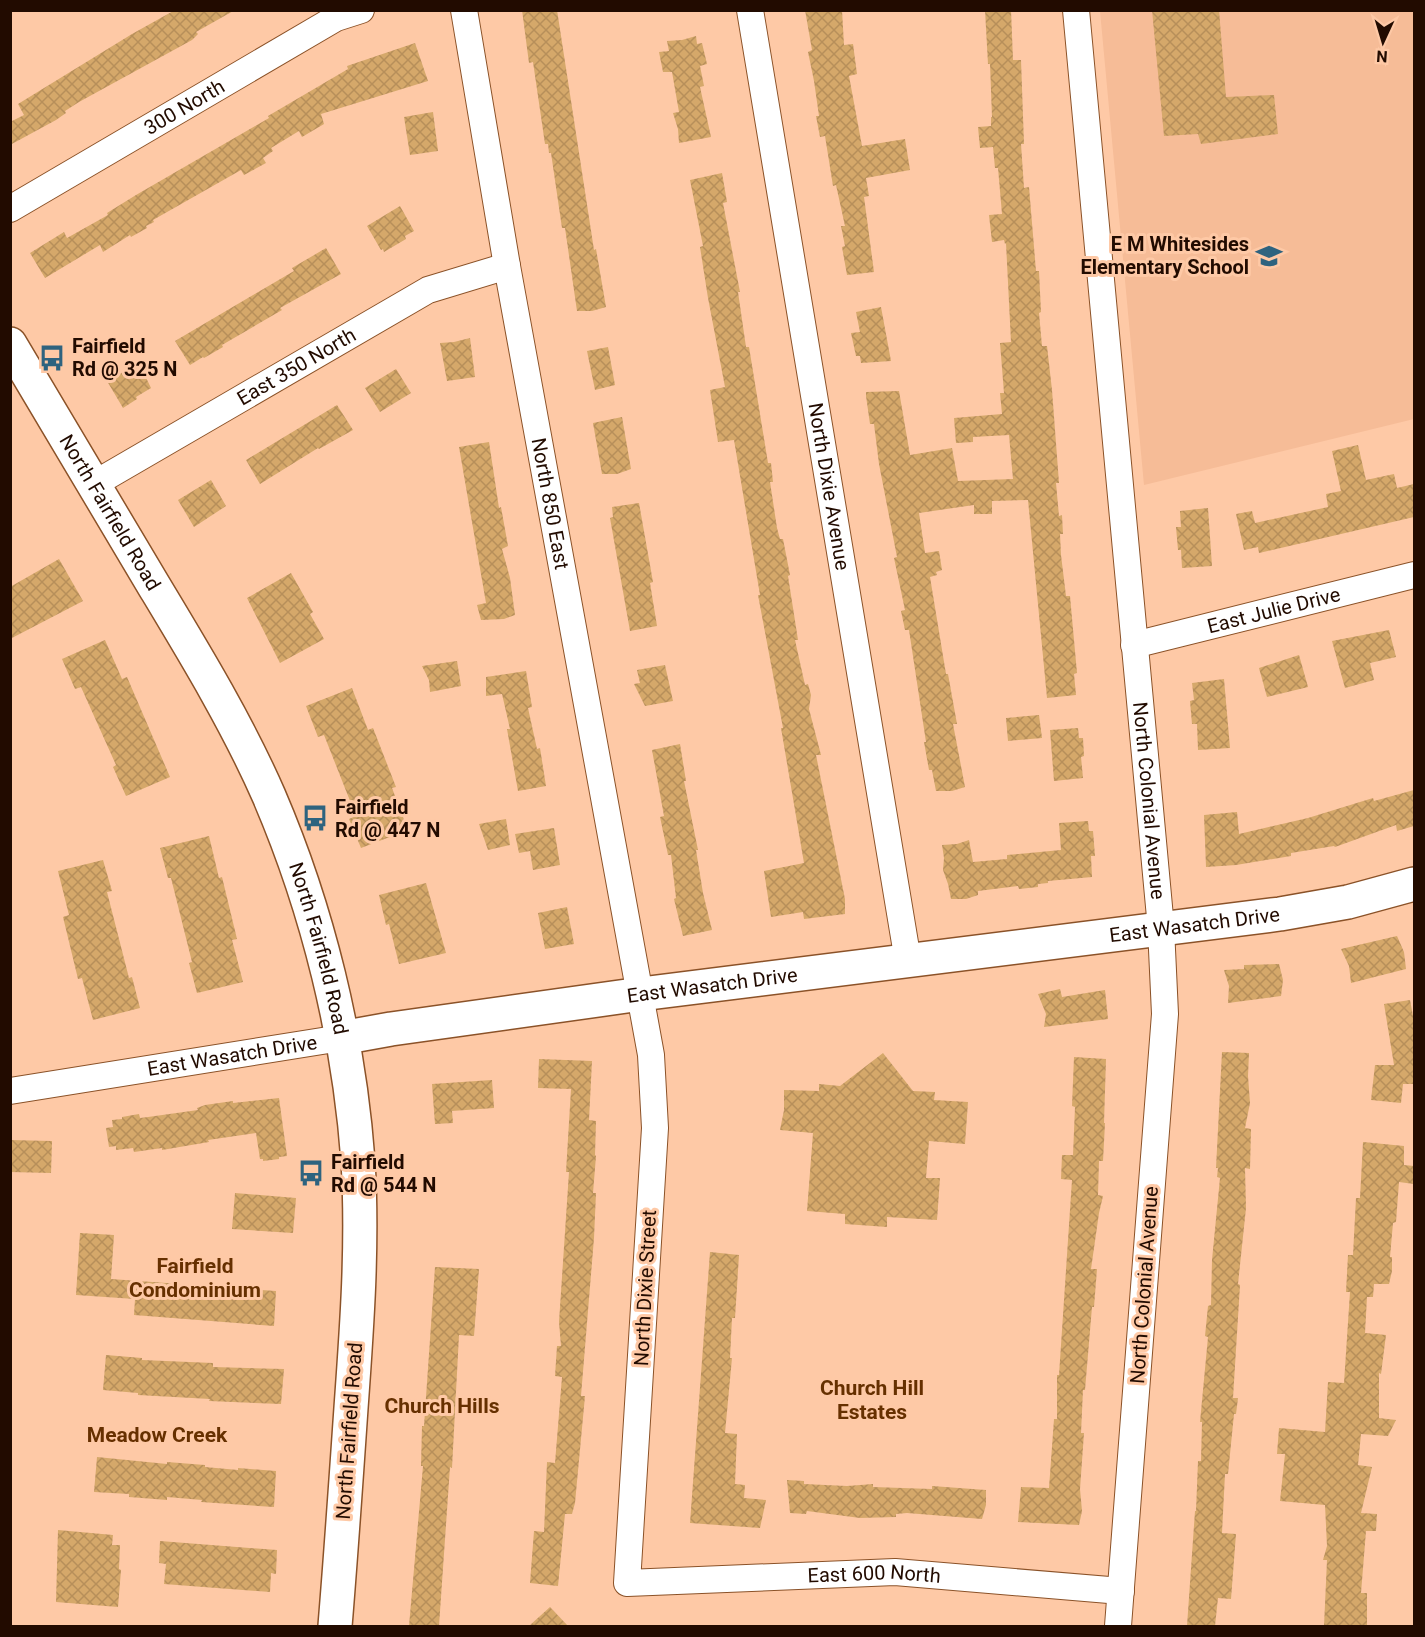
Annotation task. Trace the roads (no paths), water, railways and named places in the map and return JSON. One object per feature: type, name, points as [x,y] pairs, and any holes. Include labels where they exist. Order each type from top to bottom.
[{"type":"main road","name":"North Fairfield Road","points":[[10,344],[220,699],[264,785],[288,846],[312,919],[333,997],[357,1145],[360,1244],[355,1355],[336,1626]]},
{"type":"main road","name":"East Wasatch Drive","points":[[341,1038],[641,994],[1299,911],[1348,902],[1414,884]]},
{"type":"street","name":"300 North","points":[[10,209],[336,18],[361,10]]},
{"type":"street","name":"North 850 East","points":[[464,10],[507,266],[641,994]]},
{"type":"street","name":"North Dixie Avenue","points":[[750,10],[908,961]]},
{"type":"street","name":"North Colonial Avenue","points":[[1076,10],[1161,928],[1165,1014],[1118,1626]]},
{"type":"street","name":"East 350 North","points":[[94,484],[428,290],[507,266]]},
{"type":"street","name":"East Julie Drive","points":[[1134,645],[1414,575]]},
{"type":"street","name":"North Dixie Street","points":[[627,1583],[654,1128],[651,1055],[641,994]]},
{"type":"street","name":"East Wasatch Drive","points":[[10,1091],[341,1038]]},
{"type":"street","name":"East 600 North","points":[[627,1583],[895,1572],[1121,1591]]},
{"type":"place","name":"E M Whitesides Elementary School","points":[[1269,256]]},
{"type":"place","name":"Fairfield Rd @ 325 N","points":[[52,358]]},
{"type":"place","name":"Fairfield Rd @ 447 N","points":[[315,818]]},
{"type":"place","name":"Fairfield Rd @ 544 N","points":[[311,1173]]},
{"type":"district","name":"Fairfield Condominium","points":[[195,1278]]},
{"type":"district","name":"Church Hill Estates","points":[[872,1400]]},
{"type":"district","name":"Church Hills","points":[[442,1406]]},
{"type":"district","name":"Meadow Creek","points":[[157,1435]]}]
